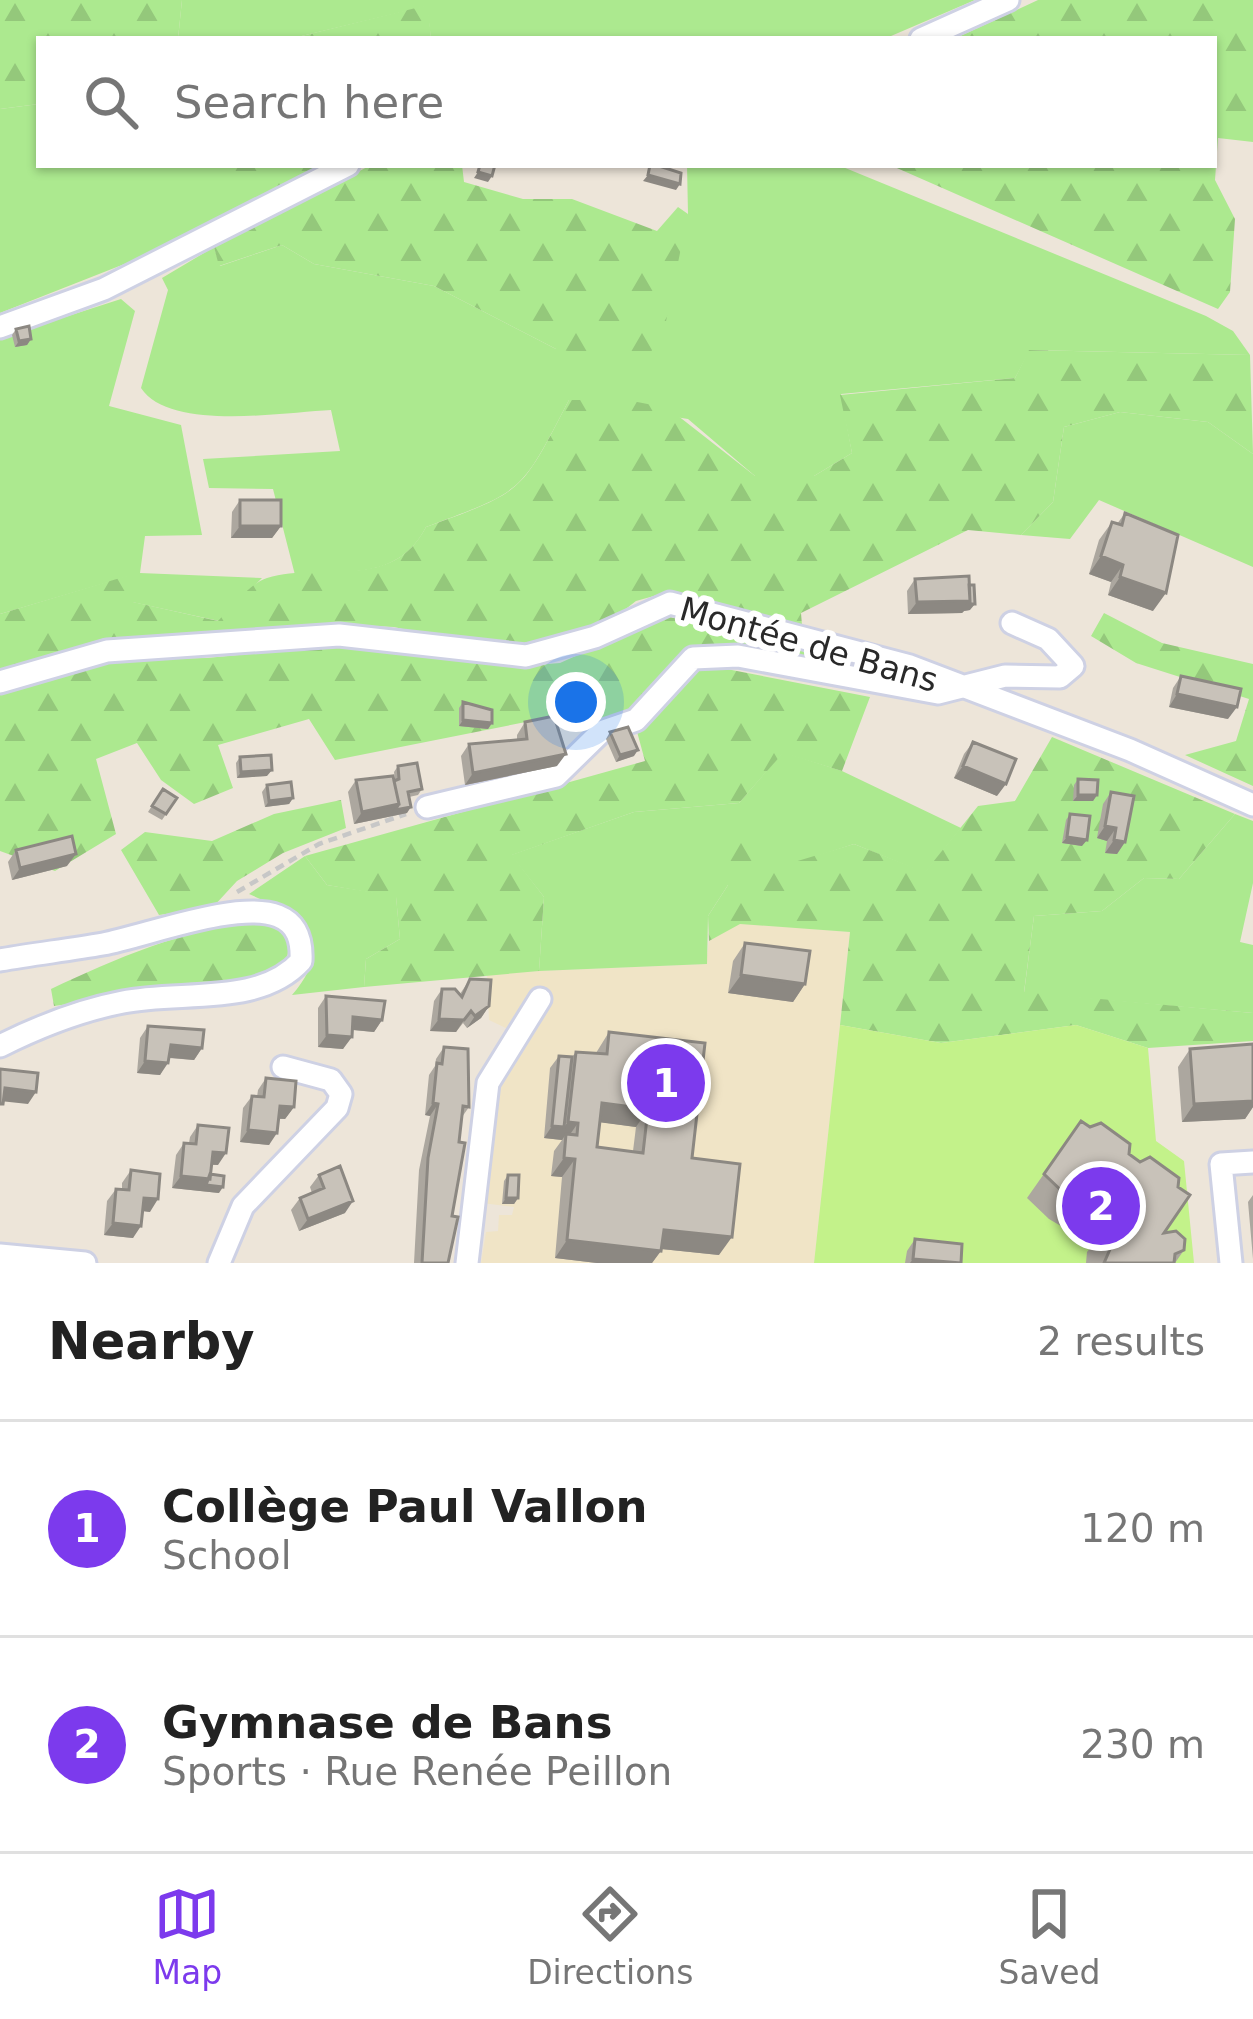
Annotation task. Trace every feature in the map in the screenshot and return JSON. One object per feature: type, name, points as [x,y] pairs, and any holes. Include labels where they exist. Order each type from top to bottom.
[{"type":"street","points":[[928,36],[1008,0]]},
{"type":"street","points":[[0,327],[123,280],[342,168]]},
{"type":"street","name":"Montée de Bans","points":[[0,682],[107,651],[339,635],[526,656],[595,637],[670,603],[840,645],[1130,750],[1253,805]]},
{"type":"street","points":[[427,807],[556,776],[601,732],[636,719],[693,658],[738,656],[938,693],[1005,676],[1060,677],[1069,671],[1070,660],[1061,649],[1012,622]]},
{"type":"street","points":[[0,960],[247,912],[282,916],[296,929],[301,961],[285,979],[236,992],[124,1001],[37,1028],[0,1046]]},
{"type":"street","points":[[467,1263],[488,1083],[540,999]]},
{"type":"street","points":[[219,1263],[243,1206],[338,1108],[341,1094],[331,1080],[283,1067]]},
{"type":"street","points":[[1232,1263],[1221,1164],[1253,1162]]},
{"type":"street","points":[[0,1255],[85,1263]]},
{"type":"path","points":[[223,917],[235,893],[319,844],[427,807]]},
{"type":"shaded area","points":[[740,923],[850,932],[814,1263],[481,1263],[486,1232],[498,1231],[499,1215],[512,1215],[514,1207],[482,1203],[494,1095],[525,1037],[489,1020],[487,973],[706,964],[709,941]]},
{"type":"green space","points":[[0,0],[182,0],[178,36],[36,36],[36,104],[0,109]]},
{"type":"green space","points":[[182,0],[975,0],[891,36],[431,36],[427,6],[302,36],[178,36]]},
{"type":"green space","points":[[1038,0],[1253,0],[1253,142],[1218,138],[1217,152],[1217,36],[960,36]]},
{"type":"green space","points":[[428,5],[431,36],[301,36]]},
{"type":"green space","points":[[36,104],[36,168],[233,168],[233,210],[160,250],[0,313],[0,109]]},
{"type":"green space","points":[[233,168],[318,168],[233,210]]},
{"type":"green space","points":[[365,168],[462,168],[464,182],[523,199],[572,199],[657,231],[678,207],[688,214],[664,331],[649,355],[634,362],[556,349],[434,286],[314,264],[282,245],[219,266],[214,247]]},
{"type":"green space","points":[[687,168],[845,168],[1206,316],[1233,331],[1250,355],[1030,350],[1015,378],[841,394],[852,453],[814,476],[755,476],[688,419],[569,400],[528,472],[502,495],[426,527],[415,544],[387,564],[353,572],[295,575],[273,489],[209,488],[203,459],[340,451],[331,410],[201,415],[156,402],[141,388],[168,290],[162,278],[214,247],[220,266],[282,245],[314,264],[434,286],[556,349],[688,214]]},
{"type":"green space","points":[[897,168],[1216,168],[1215,180],[1235,219],[1230,292],[1218,309]]},
{"type":"green space","points":[[121,299],[135,311],[109,406],[181,425],[202,535],[145,536],[140,573],[262,578],[219,621],[132,602],[129,576],[0,614],[0,338]]},
{"type":"green space","points":[[1029,350],[1250,355],[1253,454],[1208,422],[1120,412],[1064,427],[1053,502],[1021,535],[968,530],[801,613],[802,625],[661,594],[636,601],[605,625],[524,646],[481,647],[394,627],[350,625],[222,638],[105,638],[0,671],[0,614],[130,575],[133,602],[218,621],[247,590],[267,578],[356,570],[395,560],[426,527],[483,505],[516,485],[540,454],[569,400],[627,400],[668,408],[755,476],[814,476],[852,453],[840,395],[1015,378]]},
{"type":"green space","points":[[1120,412],[1208,422],[1253,454],[1253,567],[1099,500],[1070,539],[1021,535],[1053,502],[1064,427]]},
{"type":"green space","points":[[1104,613],[1162,643],[1253,664],[1253,786],[1185,755],[1236,741],[1249,699],[1136,663],[1091,636]]},
{"type":"green space","points":[[665,616],[884,667],[884,675],[713,646],[685,654],[630,710],[603,724],[586,725],[576,712],[335,760],[309,719],[218,745],[233,788],[194,804],[161,780],[137,743],[96,759],[116,834],[55,871],[0,851],[0,695],[106,660],[207,658],[340,645],[510,667],[560,663]]},
{"type":"green space","points":[[706,665],[870,697],[842,771],[783,753],[739,803],[634,812],[512,855],[544,897],[539,971],[364,987],[366,959],[400,939],[396,897],[327,885],[305,856],[645,761],[636,728],[690,673]]},
{"type":"green space","points":[[1052,737],[1235,814],[1179,879],[1144,878],[1102,911],[1034,916],[1024,992],[1253,1013],[1253,1041],[1148,1048],[1076,1025],[941,1043],[840,1025],[850,932],[740,924],[709,941],[708,916],[728,885],[714,856],[734,832],[781,866],[854,844],[925,872],[978,806],[1015,801]]},
{"type":"green space","points":[[783,752],[842,771],[961,828],[925,873],[854,844],[728,885],[708,916],[707,964],[539,971],[544,897],[511,855],[634,812],[739,803]]},
{"type":"green space","points":[[341,800],[346,828],[283,853],[237,881],[213,907],[159,915],[121,850],[145,832],[212,841],[274,814]]},
{"type":"green space","points":[[1235,814],[1253,821],[1253,883],[1240,942],[1253,945],[1253,1013],[1024,993],[1034,916],[1102,911],[1144,878],[1179,879]]},
{"type":"green space","points":[[305,856],[327,885],[396,896],[400,939],[366,959],[364,987],[292,995],[312,960],[312,945],[297,921],[249,894]]},
{"type":"green space","points":[[269,922],[287,935],[289,948],[283,963],[269,975],[54,1006],[51,989],[130,955],[212,929]]},
{"type":"green space","points":[[840,1025],[941,1043],[1076,1025],[1148,1048],[1156,1141],[1184,1161],[1194,1263],[814,1263]]},
{"type":"building","points":[[479,168],[494,168],[492,176],[478,172]]},
{"type":"building","points":[[649,168],[665,168],[681,173],[680,184],[648,175]]},
{"type":"building","points":[[29,326],[31,339],[19,341],[16,329]]},
{"type":"building","points":[[240,500],[281,500],[281,526],[240,526]]},
{"type":"building","points":[[1125,513],[1178,535],[1166,593],[1120,577],[1123,565],[1101,556],[1112,522],[1122,525]]},
{"type":"building","points":[[969,576],[970,601],[917,602],[915,579]]},
{"type":"building","points":[[969,585],[974,585],[975,604],[968,604]]},
{"type":"building","points":[[1181,676],[1241,689],[1237,707],[1177,694]]},
{"type":"building","points":[[463,702],[492,710],[492,723],[463,720]]},
{"type":"building","points":[[554,716],[566,754],[473,773],[469,744],[527,739],[525,722]]},
{"type":"building","points":[[628,727],[638,750],[620,755],[610,732]]},
{"type":"building","points":[[973,742],[1016,759],[1006,784],[963,766]]},
{"type":"building","points":[[271,755],[272,770],[241,772],[240,757]]},
{"type":"building","points":[[417,763],[422,789],[408,792],[411,807],[395,810],[398,766]]},
{"type":"building","points":[[393,776],[399,804],[362,812],[356,780]]},
{"type":"building","points":[[1078,779],[1098,780],[1097,795],[1078,795]]},
{"type":"building","points":[[291,782],[293,798],[269,801],[267,785]]},
{"type":"building","points":[[163,789],[177,798],[166,814],[152,806]]},
{"type":"building","points":[[1111,792],[1134,796],[1125,842],[1114,840],[1116,828],[1105,826]]},
{"type":"building","points":[[1070,814],[1090,816],[1087,840],[1067,837]]},
{"type":"building","points":[[72,836],[76,854],[20,868],[16,850]]},
{"type":"building","points":[[745,943],[810,951],[805,984],[741,975]]},
{"type":"building","points":[[470,979],[491,980],[489,1006],[475,1016],[471,1011],[464,1020],[439,1019],[442,989],[455,989],[462,997]]},
{"type":"building","points":[[326,996],[385,1001],[382,1020],[353,1017],[352,1037],[327,1035]]},
{"type":"building","points":[[148,1026],[204,1030],[202,1048],[171,1045],[168,1063],[145,1061]]},
{"type":"building","points":[[609,1032],[705,1043],[692,1158],[740,1164],[732,1237],[664,1230],[661,1251],[567,1240],[575,1159],[564,1158],[566,1134],[577,1135],[578,1123],[568,1122],[576,1052],[607,1054]],"holes":[[[602,1103],[648,1109],[643,1153],[597,1147]]]},
{"type":"building","points":[[1253,1044],[1253,1101],[1194,1104],[1190,1049]]},
{"type":"building","points":[[444,1047],[468,1049],[469,1107],[463,1106],[459,1142],[465,1143],[452,1216],[458,1217],[448,1263],[422,1263],[428,1158],[438,1104],[433,1103],[437,1063],[442,1064]]},
{"type":"building","points":[[559,1056],[572,1057],[564,1127],[552,1126]]},
{"type":"building","points":[[0,1069],[38,1073],[36,1092],[5,1088],[0,1104]]},
{"type":"building","points":[[266,1078],[296,1081],[294,1107],[280,1106],[277,1133],[248,1130],[252,1096],[264,1097]]},
{"type":"building","points":[[1081,1121],[1090,1127],[1101,1123],[1130,1144],[1129,1154],[1140,1162],[1150,1157],[1179,1178],[1178,1187],[1190,1195],[1164,1233],[1176,1231],[1185,1239],[1184,1250],[1175,1254],[1174,1263],[1104,1263],[1111,1247],[1102,1239],[1104,1229],[1114,1224],[1066,1195],[1044,1174]]},
{"type":"building","points":[[198,1125],[229,1128],[226,1153],[213,1152],[210,1179],[181,1176],[184,1143],[196,1144]]},
{"type":"building","points":[[340,1166],[353,1201],[308,1219],[300,1198],[324,1188],[319,1175]]},
{"type":"building","points":[[131,1170],[160,1174],[158,1199],[144,1198],[141,1226],[113,1223],[116,1189],[129,1190]]},
{"type":"building","points":[[210,1174],[224,1176],[223,1187],[206,1185]]},
{"type":"building","points":[[508,1175],[519,1175],[518,1198],[506,1198]]},
{"type":"building","points":[[915,1239],[962,1244],[961,1263],[913,1259]]},
{"type":"place","name":"Collège Paul Vallon","points":[[666,1083]]},
{"type":"place","name":"Gymnase de Bans","points":[[1101,1206]]}]
